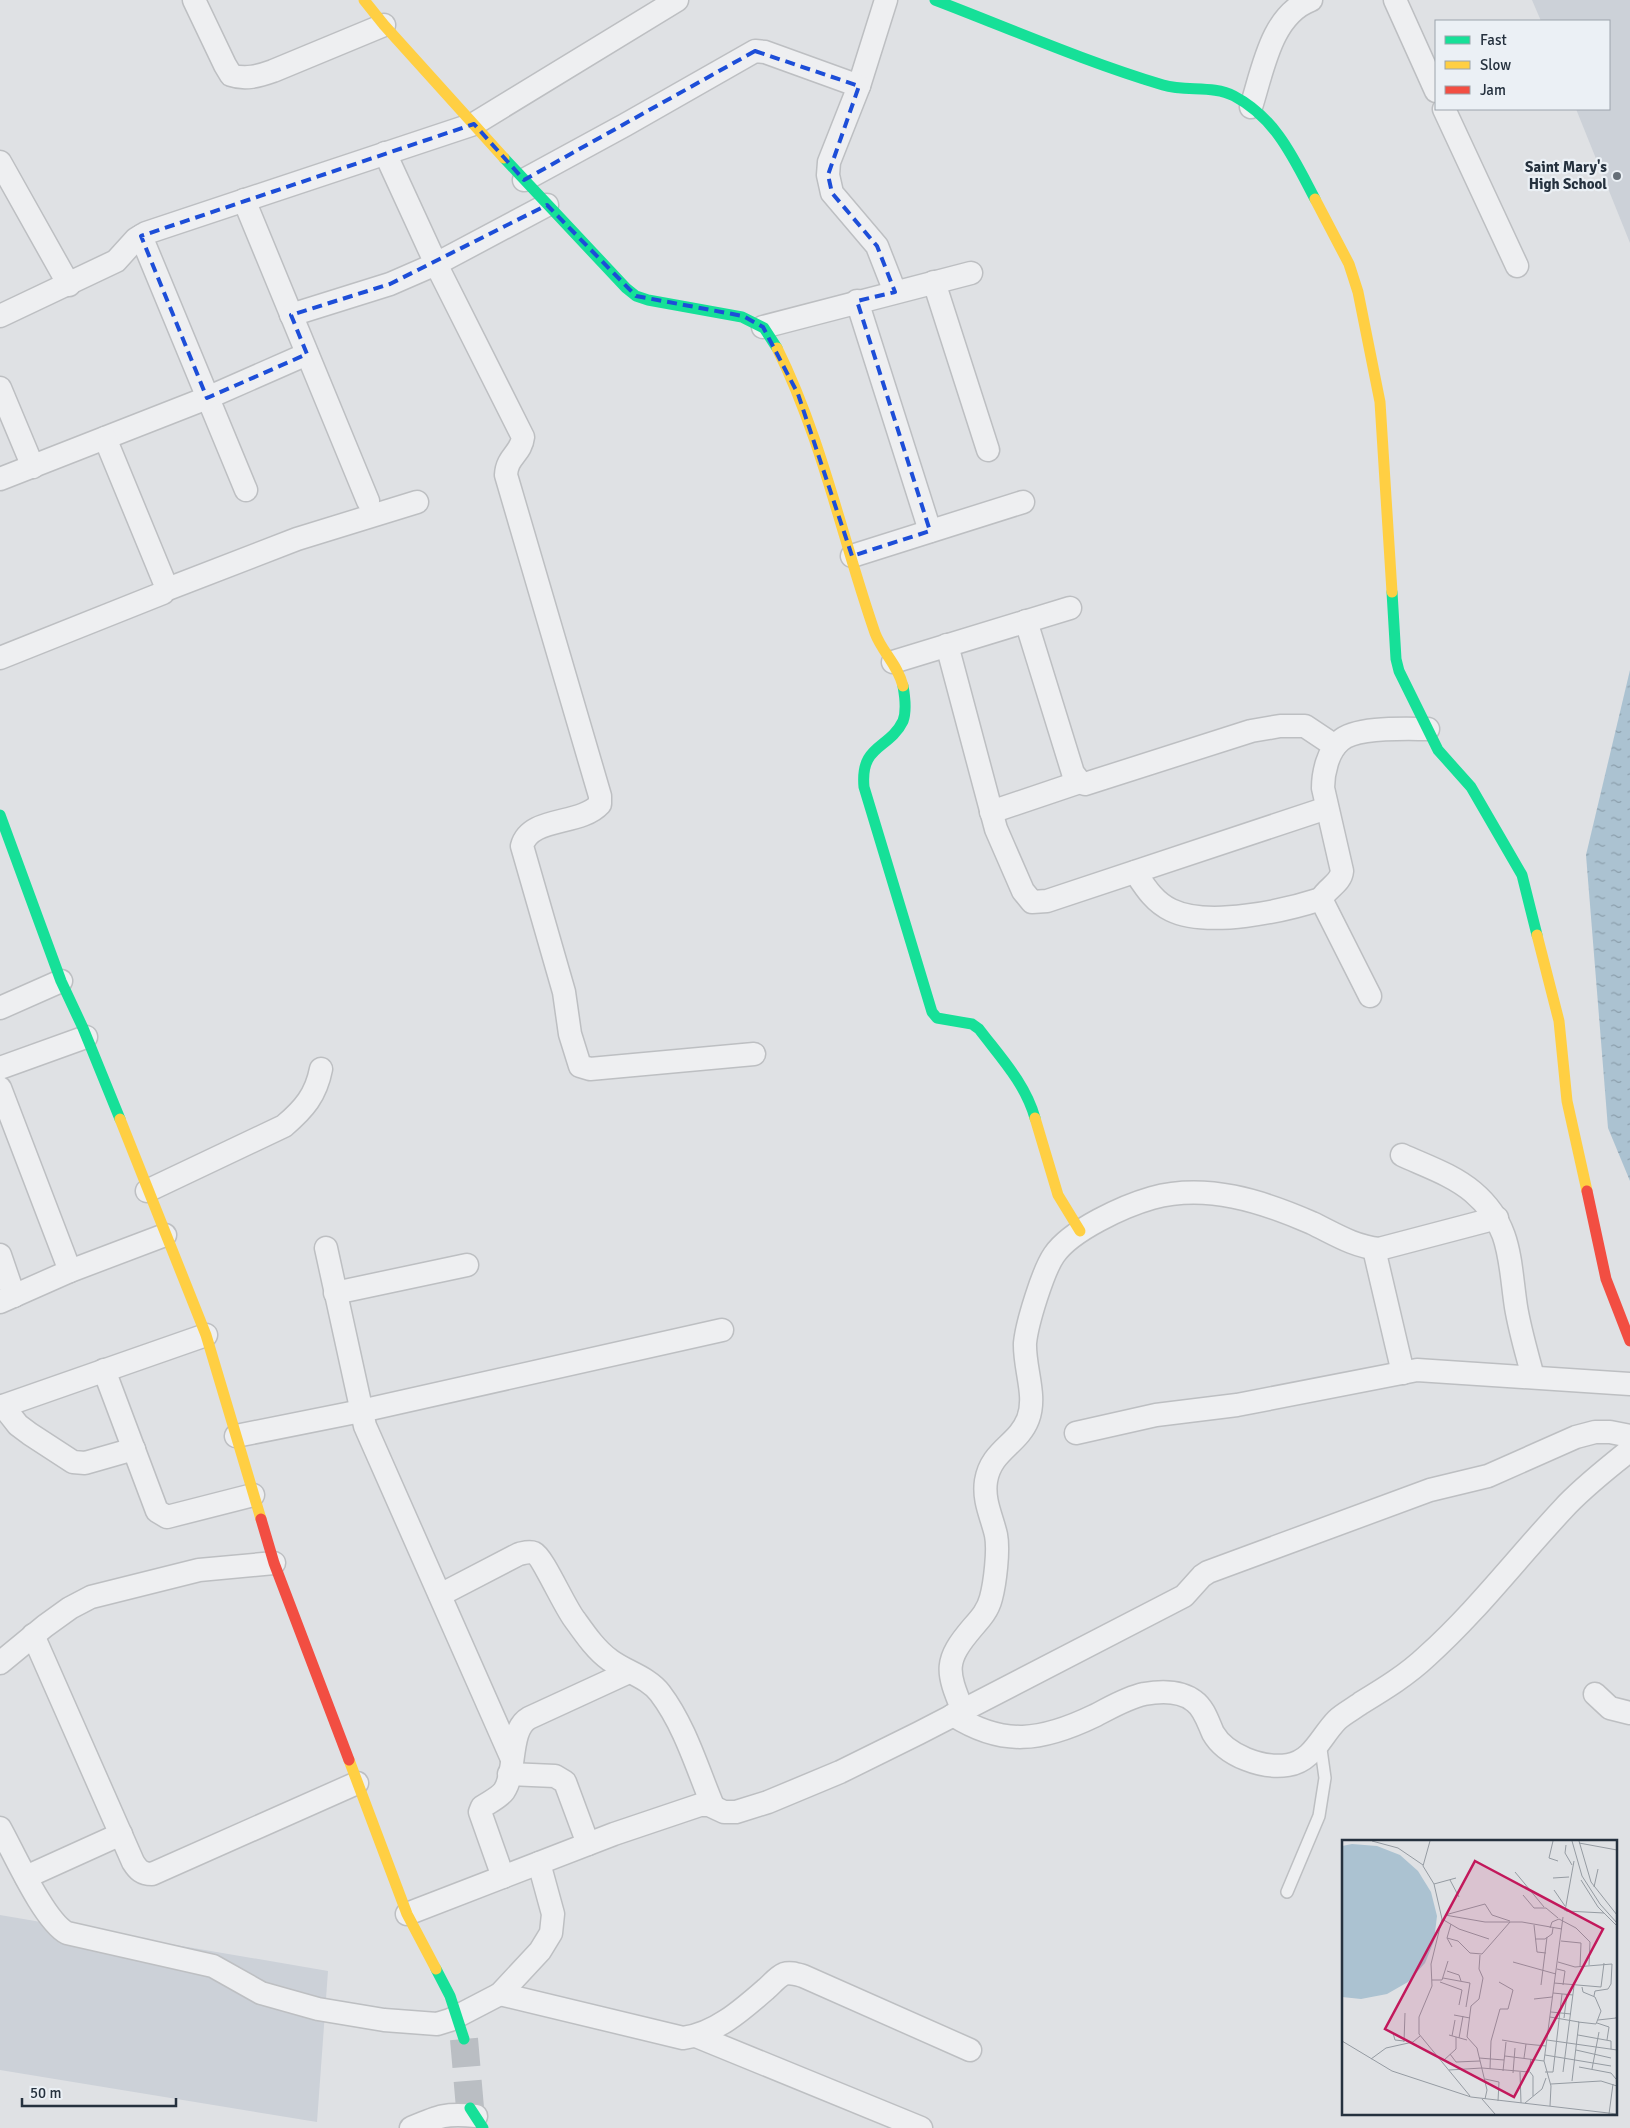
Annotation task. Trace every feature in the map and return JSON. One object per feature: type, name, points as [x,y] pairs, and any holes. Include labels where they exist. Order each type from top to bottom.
[{"type":"street","points":[[194,0],[225,66],[231,75],[239,78],[255,77],[273,71],[384,25]]},
{"type":"street","points":[[364,0],[384,25],[524,180],[636,296],[662,303],[743,316],[763,327],[776,346],[798,394],[819,449],[875,635],[899,674],[905,713],[902,722],[873,750],[866,761],[863,774],[864,791],[932,1012],[936,1018],[972,1024],[979,1029],[1022,1086],[1030,1099],[1038,1123],[1058,1195],[1080,1231]]},
{"type":"street","points":[[0,316],[69,285],[116,261],[141,236],[474,124],[677,0]]},
{"type":"street","points":[[886,0],[859,86],[829,162],[828,176],[832,193],[877,246],[895,292]]},
{"type":"street","points":[[935,0],[1104,66],[1178,89],[1219,90],[1234,96],[1251,107],[1275,129],[1288,147],[1349,264],[1355,278],[1380,402],[1395,653],[1399,672],[1438,750],[1471,787],[1522,875],[1559,1021],[1567,1100],[1606,1279],[1630,1341]]},
{"type":"street","points":[[1251,107],[1277,30],[1294,9],[1311,0]]},
{"type":"street","points":[[1394,0],[1435,89]]},
{"type":"street","points":[[524,180],[755,51],[765,52],[859,86]]},
{"type":"street","points":[[1444,110],[1517,266]]},
{"type":"street","points":[[385,153],[436,264],[523,437],[520,449],[507,465],[506,475],[600,796],[600,804],[593,812],[538,827],[524,838],[522,846],[564,992],[570,1034],[576,1057],[580,1066],[590,1069],[754,1054]]},
{"type":"street","points":[[0,162],[69,285]]},
{"type":"street","points":[[244,200],[368,501]]},
{"type":"street","points":[[291,315],[378,288],[436,264],[547,205]]},
{"type":"street","points":[[141,236],[246,490]]},
{"type":"street","points":[[763,327],[857,301],[971,273]]},
{"type":"street","points":[[934,282],[988,450]]},
{"type":"street","points":[[857,301],[930,531]]},
{"type":"street","points":[[0,479],[207,398],[307,354]]},
{"type":"street","points":[[0,388],[32,467]]},
{"type":"street","points":[[105,438],[166,586],[165,590]]},
{"type":"street","points":[[0,658],[158,595],[165,590],[297,539],[417,502]]},
{"type":"street","points":[[852,556],[1023,502]]},
{"type":"street","points":[[893,662],[1070,608]]},
{"type":"street","points":[[1026,621],[1073,773],[1080,782],[1085,784],[1251,730],[1280,726],[1305,726],[1335,746]]},
{"type":"street","points":[[947,645],[999,837],[1023,891],[1032,902],[1047,901],[1328,808]]},
{"type":"street","points":[[1135,872],[1151,895],[1160,903],[1172,911],[1190,916],[1213,918],[1279,911],[1321,899],[1326,891],[1340,879],[1342,871],[1323,788],[1323,776],[1335,746],[1345,737],[1356,734],[1379,730],[1428,729]]},
{"type":"street","points":[[991,812],[1080,782]]},
{"type":"street","points":[[0,815],[61,981],[86,1037],[206,1334],[274,1563],[357,1783],[407,1914],[450,1996],[464,2039]]},
{"type":"street","points":[[1321,899],[1370,996]]},
{"type":"street","points":[[0,1008],[61,981]]},
{"type":"street","points":[[0,1068],[86,1037]]},
{"type":"street","points":[[147,1191],[284,1126],[302,1111],[314,1095],[321,1069]]},
{"type":"street","points":[[0,1088],[70,1271]]},
{"type":"street","points":[[1402,1155],[1456,1180],[1473,1192],[1497,1218],[1504,1234],[1509,1255],[1520,1332],[1534,1377]]},
{"type":"street","points":[[1497,1218],[1392,1247],[1374,1249],[1345,1241],[1312,1224],[1256,1201],[1190,1191],[1153,1198],[1120,1209],[1080,1231],[1055,1254],[1045,1274],[1029,1326],[1025,1344],[1031,1402],[1028,1419],[1019,1433],[995,1457],[989,1469],[986,1497],[997,1544],[992,1596],[988,1608],[956,1649],[950,1661],[958,1713],[966,1723],[998,1736],[1020,1739],[1049,1733],[1080,1723],[1127,1700],[1143,1695],[1172,1692],[1194,1700],[1200,1707],[1215,1735],[1222,1744],[1234,1753],[1247,1759],[1274,1766],[1290,1765],[1301,1761],[1313,1751],[1337,1720],[1409,1672],[1427,1657],[1490,1592],[1562,1509],[1630,1450]]},
{"type":"street","points":[[0,1255],[7,1299],[70,1271],[165,1235]]},
{"type":"street","points":[[326,1248],[365,1426],[440,1596],[511,1766]]},
{"type":"street","points":[[1374,1249],[1402,1373]]},
{"type":"street","points":[[336,1293],[467,1265]]},
{"type":"street","points":[[236,1436],[361,1411],[722,1330]]},
{"type":"street","points":[[134,1450],[85,1463],[73,1462],[18,1425],[1,1406],[206,1334]]},
{"type":"street","points":[[104,1370],[157,1511],[161,1515],[166,1517],[254,1496]]},
{"type":"street","points":[[1076,1433],[1162,1414],[1256,1402],[1424,1370],[1630,1384]]},
{"type":"street","points":[[407,1914],[588,1844],[700,1804],[713,1806],[729,1813],[768,1802],[840,1772],[1184,1596],[1208,1572],[1430,1490],[1488,1476],[1576,1437],[1595,1432],[1610,1432],[1630,1436]]},
{"type":"street","points":[[440,1596],[519,1554],[535,1553],[543,1562],[564,1604],[575,1621],[596,1647],[609,1659],[629,1672],[649,1681],[659,1692],[682,1730],[713,1806]]},
{"type":"street","points":[[0,1663],[70,1608],[91,1597],[199,1570],[274,1563]]},
{"type":"street","points":[[33,1636],[121,1834],[138,1870],[145,1874],[152,1874],[357,1783]]},
{"type":"street","points":[[503,1877],[480,1812],[482,1807],[503,1792],[520,1726],[523,1721],[629,1672]]},
{"type":"street","points":[[1595,1694],[1610,1708],[1630,1713]]},
{"type":"street","points":[[511,1766],[561,1778],[568,1788],[588,1844]]},
{"type":"street","points":[[0,1828],[26,1877],[52,1918],[62,1930],[68,1933],[206,1964],[248,1987],[272,1997],[335,2012],[384,2020],[429,2024],[443,2023],[500,1994],[530,1964],[551,1933],[554,1914],[539,1863]]},
{"type":"street","points":[[26,1877],[121,1834]]},
{"type":"street","points":[[500,1994],[682,2038],[696,2036],[736,2014],[780,1976],[793,1973],[812,1979],[970,2050]]},
{"type":"street","points":[[696,2036],[921,2128]]},
{"type":"street","points":[[411,2128],[436,2117],[450,2114],[476,2117]]},
{"type":"lane","points":[[1287,1892],[1319,1816],[1326,1778],[1320,1742]]},
{"type":"highlighted area","points":[[755,51],[859,86],[828,175],[832,193],[877,246],[895,292],[857,301],[930,531],[852,556],[798,394],[763,327],[743,316],[636,296],[547,205],[390,284],[291,315],[307,354],[207,398],[141,236],[474,124],[524,180]]},
{"type":"shaded area","name":"Saint Mary's High School","points":[[1532,0],[1630,0],[1630,243],[1576,110],[1610,110],[1610,20],[1541,20]]},
{"type":"shaded area","points":[[0,1915],[328,1971],[317,2122],[0,2070]]},
{"type":"water","points":[[1630,670],[1630,1181],[1608,1128],[1586,855]]},
{"type":"tunnel","points":[[464,2039],[470,2108]]},
{"type":"traffic: fast","points":[[935,0],[1077,56],[1134,76],[1172,87],[1217,91],[1234,96],[1249,105],[1273,128],[1291,155],[1315,199]]},
{"type":"traffic: fast","points":[[504,158],[626,288],[636,296],[648,300],[742,317],[764,328],[777,348]]},
{"type":"traffic: fast","points":[[1392,592],[1396,659],[1399,671],[1438,750],[1471,787],[1522,875],[1537,935]]},
{"type":"traffic: fast","points":[[903,686],[905,699],[903,721],[890,738],[871,755],[866,763],[864,787],[932,1012],[937,1018],[972,1024],[979,1029],[1019,1082],[1031,1105],[1035,1118]]},
{"type":"traffic: fast","points":[[0,815],[61,981],[83,1028],[120,1119]]},
{"type":"traffic: fast","points":[[436,1969],[450,1996],[464,2039]]},
{"type":"traffic: fast","points":[[470,2108],[483,2128]]},
{"type":"traffic: slow","points":[[364,0],[384,25],[504,158]]},
{"type":"traffic: slow","points":[[1315,199],[1349,264],[1358,292],[1380,402],[1392,592]]},
{"type":"traffic: slow","points":[[777,348],[807,418],[875,633],[898,672],[903,686]]},
{"type":"traffic: slow","points":[[1537,935],[1559,1021],[1567,1101],[1587,1191]]},
{"type":"traffic: slow","points":[[1035,1118],[1058,1195],[1080,1231]]},
{"type":"traffic: slow","points":[[120,1119],[206,1335],[261,1519]]},
{"type":"traffic: slow","points":[[349,1760],[407,1914],[436,1969]]},
{"type":"traffic: jam","points":[[1587,1191],[1606,1279],[1630,1341]]},
{"type":"traffic: jam","points":[[261,1519],[274,1563],[349,1760]]},
{"type":"place","name":"Saint Mary's High School","points":[[1617,176]]}]
